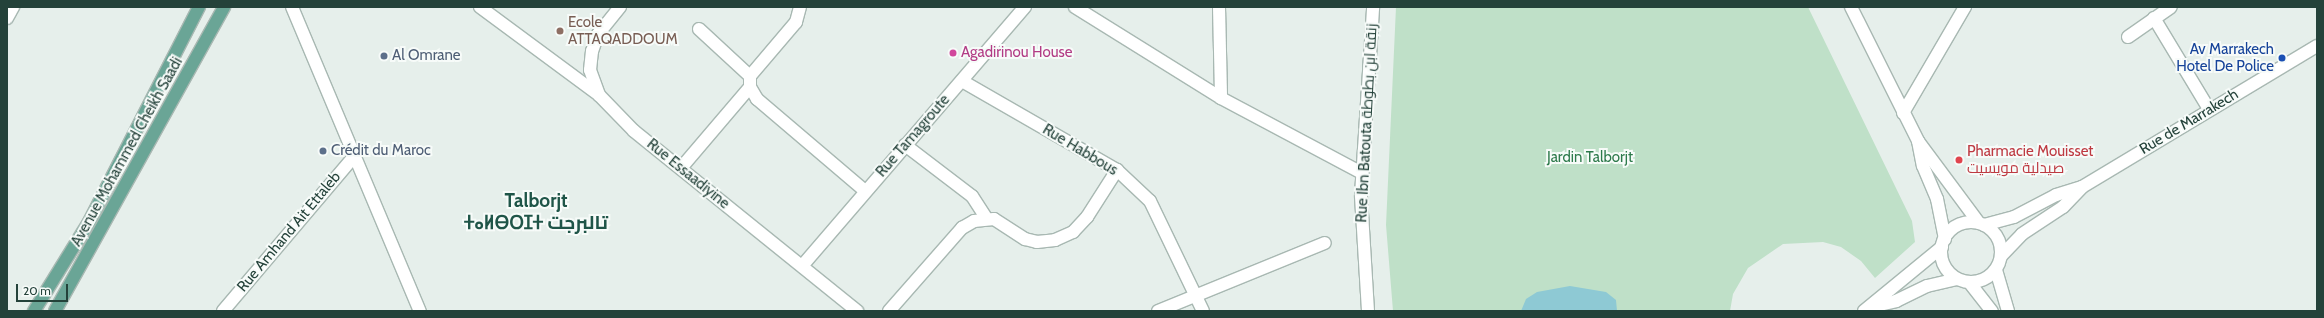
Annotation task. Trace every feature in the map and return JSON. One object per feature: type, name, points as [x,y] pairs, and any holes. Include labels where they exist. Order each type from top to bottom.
[{"type":"main road","name":"Avenue Mohammed Cheikh Saadi","points":[[34,311],[89,222],[199,7]]},
{"type":"main road","name":"Avenue Mohammed Cheikh Saadi","points":[[55,311],[224,7]]},
{"type":"street","points":[[7,18],[13,7]]},
{"type":"street","points":[[292,7],[356,154],[420,311]]},
{"type":"street","points":[[480,7],[599,95]]},
{"type":"street","name":"Rue Essaadiyine","points":[[620,7],[598,34],[592,51],[590,70],[599,95],[634,131],[857,311]]},
{"type":"street","points":[[681,168],[796,22],[800,7]]},
{"type":"street","name":"Rue Tamagroute","points":[[802,266],[1025,7]]},
{"type":"street","points":[[1075,7],[1221,98],[1362,173]]},
{"type":"street","points":[[1219,7],[1221,98]]},
{"type":"street","name":"Rue Ibn Batouta زنقة ابن بطوطة","points":[[1368,311],[1362,173],[1373,7]]},
{"type":"street","points":[[1851,7],[1918,141],[1981,224],[2000,243],[2001,256],[1996,270],[1979,282],[1969,282],[1957,279],[1927,286],[1896,301],[1868,309]]},
{"type":"street","points":[[1903,113],[1965,7]]},
{"type":"street","points":[[2128,37],[2171,7]]},
{"type":"street","points":[[2154,18],[2209,109]]},
{"type":"street","points":[[699,29],[750,81],[757,99],[865,191]]},
{"type":"street","name":"Rue de Marrakech","points":[[1981,224],[2082,187],[2209,109],[2317,46]]},
{"type":"street","name":"Rue Habbous","points":[[962,81],[1117,170],[1156,210],[1203,311]]},
{"type":"street","points":[[1918,141],[1923,166],[1937,199],[1943,243],[1944,266],[1957,279]]},
{"type":"street","points":[[905,145],[972,196],[987,219]]},
{"type":"street","name":"Rue Amhand Ait Ettaleb","points":[[223,311],[356,154]]},
{"type":"street","points":[[889,311],[962,228],[987,219],[1003,222],[1025,239],[1037,242],[1055,240],[1073,232],[1087,217],[1117,170]]},
{"type":"street","name":"Rue de Marrakech","points":[[2001,256],[2022,234],[2063,207],[2082,187]]},
{"type":"street","points":[[1868,309],[1943,243],[1953,228],[1965,223],[1981,224]]},
{"type":"street","points":[[1158,311],[1196,294],[1325,243]]},
{"type":"street","points":[[1996,270],[2008,311]]},
{"type":"street","points":[[1969,282],[1992,311]]},
{"type":"green space","name":"Jardin Talborjt","points":[[1396,7],[1808,7],[1912,221],[1915,242],[1875,278],[1861,261],[1841,247],[1823,242],[1783,244],[1748,268],[1733,294],[1730,311],[1393,311],[1386,225]]},
{"type":"water","points":[[1570,286],[1606,292],[1616,300],[1617,311],[1521,311],[1526,299],[1537,292]]},
{"type":"place","name":"Ecole ATTAQADDOUM","points":[[560,31]]},
{"type":"place","name":"Agadirinou House","points":[[953,53]]},
{"type":"place","name":"Al Omrane","points":[[384,56]]},
{"type":"place","name":"Av Marrakech Hotel De Police","points":[[2282,58]]},
{"type":"place","name":"Crédit du Maroc","points":[[323,151]]},
{"type":"place","name":"Pharmacie Mouisset صيدلية مويسيت","points":[[1959,160]]},
{"type":"district","name":"Talborjt ⵜⴰⵍⴱⵔⵊⵜ تالبرجت","points":[[536,212]]}]
